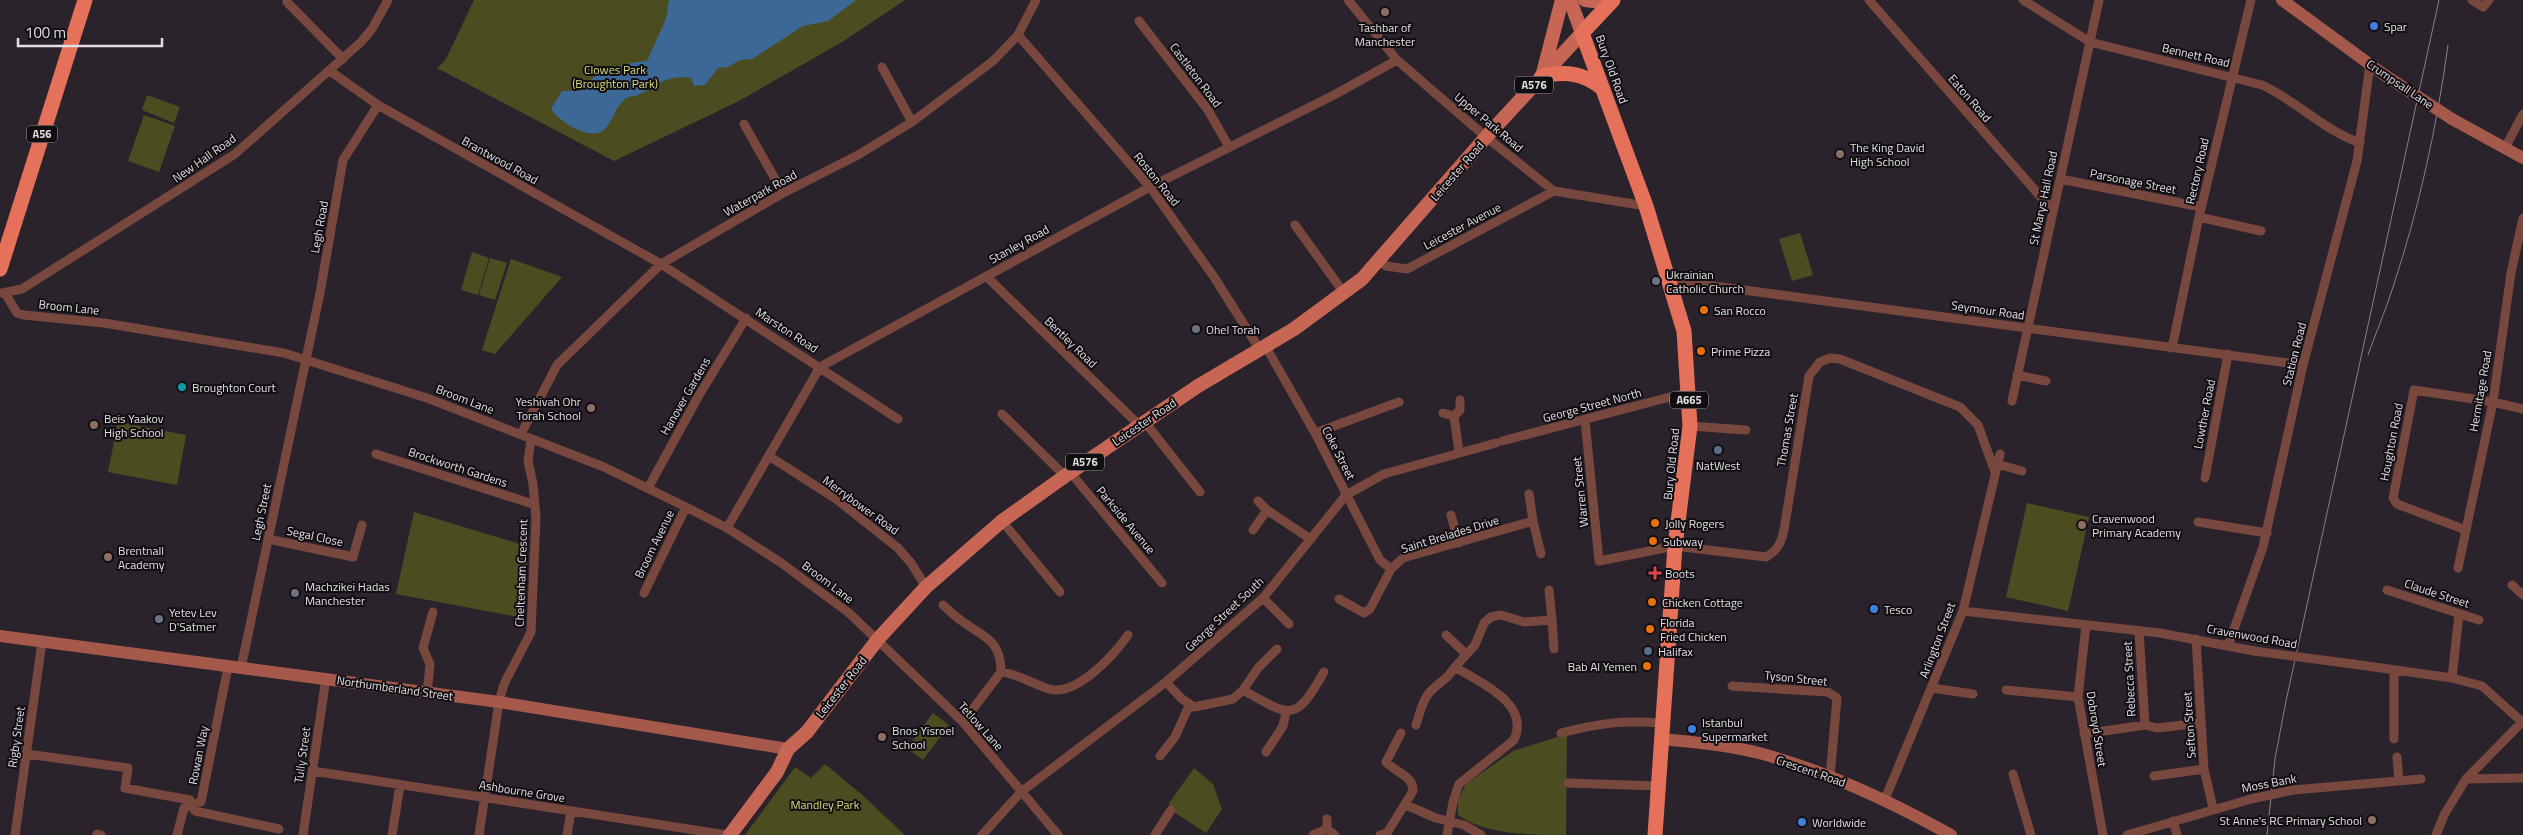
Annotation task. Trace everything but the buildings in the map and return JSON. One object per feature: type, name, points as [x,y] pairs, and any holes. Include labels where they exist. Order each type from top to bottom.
[{"type":"highway","name":"A56","points":[[0,269],[85,0]]},
{"type":"highway","name":"A576","points":[[1582,33],[1611,2]]},
{"type":"highway","name":"Bury Old Road","points":[[1582,33],[1646,206],[1684,331],[1690,426],[1675,546],[1662,739]]},
{"type":"highway","points":[[1542,76],[1558,73],[1575,74],[1595,82],[1604,90]]},
{"type":"highway","name":"A665","points":[[1655,835],[1662,739]]},
{"type":"main road","points":[[1542,76],[1562,0]]},
{"type":"main road","name":"Bury Old Road","points":[[1570,0],[1582,33]]},
{"type":"main road","points":[[1585,0],[1611,2]]},
{"type":"main road","name":"Leicester Road","points":[[729,835],[777,772],[788,749],[807,732],[878,639],[926,587],[1002,521],[1068,474],[1198,386],[1263,348],[1362,279],[1486,137],[1582,33]]},
{"type":"street","name":"New Hall Road","points":[[2,293],[22,289],[235,154],[343,59],[372,29],[388,0]]},
{"type":"street","name":"Waterpark Road","points":[[521,434],[558,365],[661,264],[783,192],[858,155],[912,122],[993,61],[1018,36],[1036,0]]},
{"type":"street","name":"Upper Park Road","points":[[1348,0],[1397,60],[1486,137],[1554,191],[1646,206]]},
{"type":"street","name":"Eaton Road","points":[[1869,0],[2053,211]]},
{"type":"street","name":"Bennett Road","points":[[2023,0],[2090,42],[2262,84],[2280,93],[2313,120],[2360,143]]},
{"type":"street","name":"St Marys Hall Road","points":[[2012,401],[2099,0]]},
{"type":"street","name":"Rectory Road","points":[[2172,348],[2201,207],[2251,0]]},
{"type":"street","name":"Crumpsall Lane","points":[[2282,0],[2383,74],[2452,118],[2523,158]]},
{"type":"street","points":[[2472,0],[2483,8],[2489,0]]},
{"type":"street","points":[[287,2],[343,59]]},
{"type":"street","name":"Castleton Road","points":[[1139,21],[1208,110],[1229,147]]},
{"type":"street","name":"Roston Road","points":[[1018,36],[1150,187],[1263,348]]},
{"type":"street","name":"Stanley Road","points":[[820,367],[1150,187],[1334,95],[1397,60]]},
{"type":"street","name":"Station Road","points":[[2228,646],[2267,533],[2303,365],[2360,143],[2370,64]]},
{"type":"street","points":[[882,66],[912,122]]},
{"type":"street","name":"Brantwood Road","points":[[330,71],[378,105],[661,264]]},
{"type":"street","name":"Legh Road","points":[[306,361],[343,160],[378,105]]},
{"type":"street","points":[[2505,148],[2523,114]]},
{"type":"street","points":[[744,124],[783,192]]},
{"type":"street","name":"Parsonage Street","points":[[2060,179],[2201,207]]},
{"type":"street","name":"Leicester Avenue","points":[[1380,260],[1386,266],[1406,269],[1554,191]]},
{"type":"street","points":[[2199,217],[2261,231]]},
{"type":"street","name":"Hermitage Road","points":[[2458,568],[2493,402],[2510,273],[2523,218]]},
{"type":"street","points":[[1295,225],[1344,293]]},
{"type":"street","name":"Marston Road","points":[[661,264],[898,419]]},
{"type":"street","name":"Bentley Road","points":[[986,276],[1141,423],[1200,492]]},
{"type":"street","name":"Seymour Road","points":[[1669,280],[2303,365]]},
{"type":"street","name":"Broom Lane","points":[[2,293],[17,314],[24,316],[104,323],[284,353],[396,387],[521,434],[604,467],[727,528],[819,590],[878,639]]},
{"type":"street","name":"Hanover Gardens","points":[[648,488],[698,397],[746,318]]},
{"type":"street","name":"Coke Street","points":[[1263,348],[1315,433],[1380,560],[1391,569]]},
{"type":"street","name":"Lowther Road","points":[[2205,478],[2228,354]]},
{"type":"street","name":"Thomas Street","points":[[1599,561],[1675,546],[1766,557],[1779,546],[1784,530],[1809,376],[1817,364],[1830,358],[1856,364],[1960,406],[1978,426],[1996,468]]},
{"type":"street","name":"Legh Street","points":[[241,668],[306,361]]},
{"type":"street","points":[[727,528],[820,367]]},
{"type":"street","points":[[2017,375],[2046,381]]},
{"type":"street","name":"Houghton Road","points":[[2466,530],[2397,504],[2393,498],[2414,390],[2493,402]]},
{"type":"street","name":"George Street North","points":[[1499,442],[1689,392]]},
{"type":"street","points":[[1454,416],[1460,410],[1460,400]]},
{"type":"street","points":[[1315,433],[1399,402]]},
{"type":"street","points":[[2493,402],[2523,409]]},
{"type":"street","points":[[1443,413],[1454,416]]},
{"type":"street","name":"Parkside Avenue","points":[[1002,414],[1068,474],[1162,583]]},
{"type":"street","points":[[1454,416],[1459,452]]},
{"type":"street","name":"Warren Street","points":[[1585,420],[1599,561]]},
{"type":"street","points":[[1690,426],[1746,430]]},
{"type":"street","name":"Cheltenham Crescent","points":[[479,835],[499,702],[504,684],[531,632],[536,518],[533,504],[533,484],[528,461],[531,439]]},
{"type":"street","name":"George Street South","points":[[982,835],[1021,792],[1166,682],[1263,598],[1282,576],[1309,538],[1346,495],[1384,474],[1499,442]]},
{"type":"street","name":"Brockworth Gardens","points":[[376,454],[533,504]]},
{"type":"street","name":"Arlington Street","points":[[1884,800],[1964,611],[2000,454]]},
{"type":"street","name":"Merrybower Road","points":[[768,456],[836,499],[898,548],[911,563],[926,587]]},
{"type":"street","points":[[1996,468],[2022,471]]},
{"type":"street","points":[[1529,494],[1541,554]]},
{"type":"street","points":[[1258,501],[1267,510],[1309,538]]},
{"type":"street","name":"Broom Avenue","points":[[644,593],[686,507]]},
{"type":"street","points":[[1253,530],[1267,510]]},
{"type":"street","points":[[1451,515],[1459,543]]},
{"type":"street","points":[[1002,521],[1060,592]]},
{"type":"street","name":"Saint Brelades Drive","points":[[1339,599],[1364,613],[1370,608],[1391,569],[1403,558],[1533,521]]},
{"type":"street","points":[[2198,522],[2267,533]]},
{"type":"street","name":"Segal Close","points":[[268,539],[353,557],[362,525]]},
{"type":"street","points":[[2512,585],[2523,595]]},
{"type":"street","points":[[1549,590],[1554,649]]},
{"type":"street","name":"Claude Street","points":[[2386,590],[2479,620]]},
{"type":"street","points":[[1263,598],[1289,624]]},
{"type":"street","points":[[943,605],[962,622],[986,635],[996,646],[1001,672],[963,722]]},
{"type":"street","name":"Cravenwood Road","points":[[1964,611],[2140,631],[2196,639],[2254,651],[2452,678],[2471,682],[2488,689],[2522,722]]},
{"type":"street","points":[[427,694],[430,664],[423,648],[433,612]]},
{"type":"street","points":[[2452,678],[2459,614]]},
{"type":"street","points":[[1416,725],[1423,703],[1432,689],[1447,680],[1455,667],[1475,645],[1484,623],[1491,617],[1501,615],[1524,622],[1552,620]]},
{"type":"street","name":"Dobroyd Street","points":[[2086,625],[2078,697],[2103,835]]},
{"type":"street","name":"Rebecca Street","points":[[2140,631],[2144,725]]},
{"type":"street","points":[[1001,672],[1015,674],[1049,689],[1060,690],[1073,687],[1111,656],[1128,634]]},
{"type":"street","points":[[1446,635],[1466,654]]},
{"type":"street","name":"Northumberland Street","points":[[0,636],[326,678],[427,694],[499,702],[788,749]]},
{"type":"street","name":"Tetlow Lane","points":[[878,639],[963,722],[1058,835]]},
{"type":"street","name":"Sefton Street","points":[[2196,639],[2204,769],[2213,808]]},
{"type":"street","name":"Rigby Street","points":[[15,835],[42,642]]},
{"type":"street","points":[[1166,682],[1189,706],[1199,707],[1233,699],[1243,690],[1258,668],[1278,649]]},
{"type":"street","name":"Rowan Way","points":[[177,835],[184,808],[201,802],[228,666]]},
{"type":"street","points":[[1447,835],[1456,792],[1463,779],[1506,748],[1518,731],[1513,710],[1506,699],[1455,667]]},
{"type":"street","points":[[2394,670],[2394,739]]},
{"type":"street","points":[[1243,690],[1276,710],[1286,712],[1296,709],[1308,700],[1324,672]]},
{"type":"street","name":"Tully Street","points":[[303,835],[326,678]]},
{"type":"street","name":"Tyson Street","points":[[1732,686],[1828,692],[1837,698],[1830,777]]},
{"type":"street","points":[[1932,688],[1973,694]]},
{"type":"street","points":[[2006,690],[2078,697]]},
{"type":"street","points":[[1160,756],[1175,737],[1189,706]]},
{"type":"street","points":[[1266,752],[1283,726],[1286,712]]},
{"type":"street","points":[[1561,733],[1596,724],[1624,720],[1663,723]]},
{"type":"street","points":[[2436,835],[2444,815],[2466,779],[2522,722]]},
{"type":"street","points":[[2084,734],[2144,725],[2157,728],[2201,723]]},
{"type":"street","points":[[1380,835],[1387,833],[1413,791],[1414,785],[1386,762],[1401,733]]},
{"type":"street","name":"Crescent Road","points":[[1662,739],[1711,744],[1759,753],[1830,777],[1884,800],[1951,835]]},
{"type":"street","points":[[27,754],[128,768],[125,788],[190,800],[195,811],[279,829]]},
{"type":"street","points":[[2397,757],[2399,781]]},
{"type":"street","points":[[2154,776],[2204,769]]},
{"type":"street","name":"Ashbourne Grove","points":[[313,771],[729,835]]},
{"type":"street","points":[[2013,774],[2031,835]]},
{"type":"street","points":[[2466,779],[2523,778]]},
{"type":"street","name":"Moss Bank","points":[[2127,835],[2213,808],[2293,790],[2421,779]]},
{"type":"street","points":[[1568,783],[1659,786]]},
{"type":"street","points":[[392,835],[400,784]]},
{"type":"street","points":[[1406,805],[1436,818],[1464,825],[1481,835]]},
{"type":"street","points":[[1155,835],[1171,810]]},
{"type":"street","points":[[567,835],[571,811]]},
{"type":"street","points":[[1313,835],[1331,832],[1327,818]]},
{"type":"street","points":[[2173,821],[2177,835]]},
{"type":"street","points":[[96,834],[101,835]]},
{"type":"green space","name":"Clowes Park (Broughton Park)","points":[[474,0],[905,0],[842,42],[739,101],[614,161],[437,68],[446,59]]},
{"type":"green space","points":[[147,95],[180,107],[174,123],[142,110]]},
{"type":"green space","points":[[144,115],[175,126],[159,172],[128,161]]},
{"type":"green space","points":[[1800,233],[1813,275],[1792,281],[1779,239]]},
{"type":"green space","points":[[472,252],[489,258],[478,295],[461,290]]},
{"type":"green space","points":[[490,258],[507,263],[495,300],[479,295]]},
{"type":"green space","points":[[511,259],[562,277],[495,354],[482,350]]},
{"type":"green space","points":[[118,422],[186,435],[177,485],[108,472]]},
{"type":"green space","points":[[2027,503],[2089,517],[2068,611],[2006,597]]},
{"type":"green space","points":[[414,512],[527,546],[527,592],[524,618],[396,594]]},
{"type":"green space","points":[[933,713],[949,725],[923,760],[907,748]]},
{"type":"green space","points":[[1567,734],[1566,835],[1523,834],[1495,830],[1469,822],[1458,815],[1458,801],[1466,784],[1513,751]]},
{"type":"green space","name":"Mandley Park","points":[[825,764],[905,835],[745,835],[795,767],[811,778]]},
{"type":"green space","points":[[1194,768],[1213,784],[1222,809],[1206,833],[1171,810],[1169,803]]},
{"type":"water","points":[[669,0],[856,0],[828,21],[803,26],[752,59],[740,60],[728,67],[718,68],[705,85],[694,86],[691,78],[669,79],[638,95],[627,98],[618,107],[605,129],[599,133],[575,129],[560,119],[551,109],[562,91],[580,91],[594,77],[610,68],[647,61],[666,19]]},
{"type":"tram line","points":[[2267,835],[2275,759],[2286,701],[2439,0]]},
{"type":"tram line","points":[[2368,355],[2390,296],[2419,198],[2433,137],[2448,45]]},
{"type":"place","name":"Tashbar of Manchester","points":[[1385,12]]},
{"type":"place","name":"Spar","points":[[2374,26]]},
{"type":"place","name":"The King David High School","points":[[1840,154]]},
{"type":"place","name":"Ukrainian Catholic Church","points":[[1656,281]]},
{"type":"place","name":"San Rocco","points":[[1704,310]]},
{"type":"place","name":"Ohel Torah","points":[[1196,329]]},
{"type":"place","name":"Prime Pizza","points":[[1701,351]]},
{"type":"place","name":"Broughton Court","points":[[182,387]]},
{"type":"place","name":"Yeshivah Ohr Torah School","points":[[591,408]]},
{"type":"place","name":"Beis Yaakov High School","points":[[94,425]]},
{"type":"place","name":"NatWest","points":[[1718,450]]},
{"type":"place","name":"Jolly Rogers","points":[[1655,523]]},
{"type":"place","name":"Cravenwood Primary Academy","points":[[2082,525]]},
{"type":"place","name":"Subway","points":[[1653,541]]},
{"type":"place","name":"Brentnall Academy","points":[[108,557]]},
{"type":"place","name":"Boots","points":[[1655,573]]},
{"type":"place","name":"Machzikei Hadas Manchester","points":[[295,593]]},
{"type":"place","name":"Chicken Cottage","points":[[1652,602]]},
{"type":"place","name":"Tesco","points":[[1874,609]]},
{"type":"place","name":"Yetev Lev D'Satmer","points":[[159,619]]},
{"type":"place","name":"Florida Fried Chicken","points":[[1650,629]]},
{"type":"place","name":"Halifax","points":[[1648,651]]},
{"type":"place","name":"Bab Al Yemen","points":[[1647,666]]},
{"type":"place","name":"Istanbul Supermarket","points":[[1692,729]]},
{"type":"place","name":"Bnos Yisroel School","points":[[882,737]]},
{"type":"place","name":"St Anne's RC Primary School","points":[[2372,820]]},
{"type":"place","name":"Worldwide","points":[[1802,822]]}]
